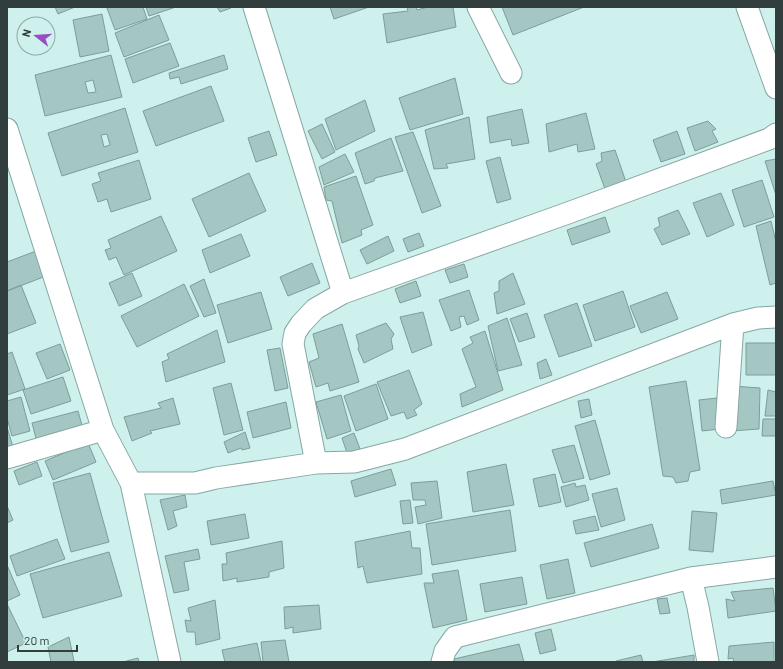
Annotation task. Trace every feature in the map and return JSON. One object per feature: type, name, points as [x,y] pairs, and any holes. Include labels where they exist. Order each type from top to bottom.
[{"type":"street","points":[[254,7],[343,293]]},
{"type":"street","points":[[478,7],[511,73]]},
{"type":"street","points":[[747,7],[776,88]]},
{"type":"street","points":[[7,129],[14,181],[103,430],[131,483],[170,662]]},
{"type":"street","points":[[316,463],[293,344],[295,333],[314,309],[343,293],[769,139],[776,134]]},
{"type":"street","points":[[131,483],[195,483],[216,478],[316,463],[354,462],[405,449],[732,324],[758,318],[776,317]]},
{"type":"street","points":[[726,427],[732,324]]},
{"type":"street","points":[[7,458],[103,430]]},
{"type":"street","points":[[442,662],[445,651],[455,637],[691,578],[776,567]]},
{"type":"street","points":[[691,578],[708,662]]},
{"type":"building","points":[[55,7],[75,7],[58,14]]},
{"type":"building","points":[[143,7],[147,19],[115,30],[107,8]]},
{"type":"building","points":[[146,7],[176,7],[149,16]]},
{"type":"building","points":[[217,7],[231,7],[231,8],[220,12]]},
{"type":"building","points":[[330,7],[369,7],[334,19]]},
{"type":"building","points":[[407,7],[416,7],[417,10],[428,7],[453,7],[456,27],[387,43],[383,14],[408,11]]},
{"type":"building","points":[[502,7],[584,7],[513,35]]},
{"type":"building","points":[[102,14],[109,51],[80,57],[73,20]]},
{"type":"building","points":[[159,15],[169,40],[124,57],[115,33]]},
{"type":"building","points":[[170,43],[179,66],[133,83],[125,59]]},
{"type":"building","points":[[111,55],[122,97],[45,116],[35,75]],"holes":[[[93,80],[96,92],[88,93],[85,82]]]},
{"type":"building","points":[[224,55],[228,69],[181,84],[179,77],[170,79],[169,73]]},
{"type":"building","points":[[455,78],[463,114],[410,130],[399,98]]},
{"type":"building","points":[[211,86],[224,121],[156,146],[143,111]]},
{"type":"building","points":[[365,100],[375,131],[336,150],[325,119]]},
{"type":"building","points":[[125,108],[138,152],[62,176],[48,133]],"holes":[[[107,134],[110,145],[104,147],[101,135]]]},
{"type":"building","points":[[522,109],[529,143],[512,146],[511,139],[490,143],[487,117]]},
{"type":"building","points":[[586,113],[595,149],[578,152],[577,144],[549,152],[546,124]]},
{"type":"building","points":[[469,117],[475,159],[446,164],[448,168],[434,169],[425,130]]},
{"type":"building","points":[[708,121],[716,129],[712,131],[718,142],[695,151],[687,128]]},
{"type":"building","points":[[322,124],[335,152],[322,159],[308,131]]},
{"type":"building","points":[[269,131],[277,155],[256,162],[248,138]]},
{"type":"building","points":[[677,131],[685,154],[661,162],[653,140]]},
{"type":"building","points":[[413,132],[441,206],[422,213],[395,137]]},
{"type":"building","points":[[391,138],[403,171],[375,178],[374,181],[365,184],[355,153]]},
{"type":"building","points":[[615,150],[626,182],[605,189],[596,164],[602,161],[601,153]]},
{"type":"building","points":[[345,154],[354,172],[324,185],[319,167]]},
{"type":"building","points":[[500,157],[511,199],[497,203],[486,161]]},
{"type":"building","points":[[776,159],[776,195],[765,161]]},
{"type":"building","points":[[139,160],[151,199],[111,212],[107,199],[98,202],[92,184],[101,181],[98,173]]},
{"type":"building","points":[[249,173],[266,211],[209,237],[192,199]]},
{"type":"building","points":[[356,176],[373,225],[361,230],[362,235],[342,243],[332,201],[326,200],[324,187]]},
{"type":"building","points":[[762,180],[774,217],[744,227],[732,190]]},
{"type":"building","points":[[721,193],[734,225],[707,237],[693,203]]},
{"type":"building","points":[[678,210],[690,234],[662,245],[654,229],[660,226],[658,218]]},
{"type":"building","points":[[161,216],[177,251],[124,275],[116,257],[109,260],[105,250],[111,248],[108,240]]},
{"type":"building","points":[[605,217],[610,232],[572,245],[567,230]]},
{"type":"building","points":[[771,221],[776,242],[776,283],[770,285],[756,226]]},
{"type":"building","points":[[419,233],[424,246],[408,252],[403,239]]},
{"type":"building","points":[[241,234],[250,256],[210,273],[202,250]]},
{"type":"building","points":[[388,236],[394,251],[367,264],[360,250]]},
{"type":"building","points":[[36,251],[46,276],[7,291],[7,262]]},
{"type":"building","points":[[312,263],[320,283],[288,296],[280,277]]},
{"type":"building","points":[[464,264],[468,277],[450,283],[445,270]]},
{"type":"building","points":[[132,273],[142,296],[119,306],[109,283]]},
{"type":"building","points":[[513,273],[525,304],[497,314],[494,293],[499,291],[499,281]]},
{"type":"building","points":[[204,279],[216,313],[204,317],[190,286]]},
{"type":"building","points":[[416,281],[421,296],[400,303],[395,289]]},
{"type":"building","points":[[184,284],[199,316],[137,347],[121,316]]},
{"type":"building","points":[[21,285],[36,323],[7,334],[7,291]]},
{"type":"building","points":[[469,290],[479,320],[467,325],[464,316],[459,317],[461,327],[451,331],[439,300]]},
{"type":"building","points":[[623,291],[635,327],[595,341],[583,305]]},
{"type":"building","points":[[261,292],[272,329],[228,343],[217,305]]},
{"type":"building","points":[[667,292],[678,319],[641,333],[630,306]]},
{"type":"building","points":[[577,303],[592,346],[559,357],[544,315]]},
{"type":"building","points":[[423,312],[432,345],[412,353],[400,317]]},
{"type":"building","points":[[527,313],[535,337],[519,342],[510,319]]},
{"type":"building","points":[[507,318],[522,365],[498,371],[488,326]]},
{"type":"building","points":[[386,323],[394,334],[391,339],[393,349],[364,363],[358,349],[359,346],[356,335]]},
{"type":"building","points":[[342,324],[359,382],[330,391],[328,383],[316,387],[309,362],[319,358],[313,334]]},
{"type":"building","points":[[217,330],[225,362],[166,382],[162,362],[169,359],[167,354]]},
{"type":"building","points":[[485,331],[503,390],[462,407],[460,394],[476,387],[462,349],[473,343],[470,337]]},
{"type":"building","points":[[746,343],[776,343],[776,375],[746,375]]},
{"type":"building","points":[[60,344],[70,370],[47,379],[36,353]]},
{"type":"building","points":[[280,348],[288,388],[275,391],[267,350]]},
{"type":"building","points":[[12,352],[25,389],[7,395],[7,354]]},
{"type":"building","points":[[546,359],[552,375],[540,379],[537,363]]},
{"type":"building","points":[[409,370],[422,404],[414,410],[417,415],[407,419],[404,412],[391,416],[377,382]]},
{"type":"building","points":[[63,377],[71,401],[31,414],[23,390]]},
{"type":"building","points":[[686,381],[700,470],[690,472],[688,481],[676,483],[673,477],[663,476],[649,387]]},
{"type":"building","points":[[231,383],[243,430],[224,435],[213,388]]},
{"type":"building","points":[[376,384],[388,419],[356,431],[344,396]]},
{"type":"building","points":[[733,386],[760,388],[759,429],[731,431]]},
{"type":"building","points":[[768,390],[776,392],[776,416],[765,416]]},
{"type":"building","points":[[341,395],[351,431],[327,439],[316,402]]},
{"type":"building","points":[[21,397],[30,431],[12,436],[7,418],[7,401]]},
{"type":"building","points":[[173,398],[180,424],[150,431],[152,433],[132,441],[124,417],[161,408],[158,403]]},
{"type":"building","points":[[717,398],[720,429],[702,431],[699,400]]},
{"type":"building","points":[[589,399],[592,415],[581,418],[578,401]]},
{"type":"building","points":[[286,402],[291,428],[253,438],[247,412]]},
{"type":"building","points":[[78,411],[83,429],[37,442],[32,423]]},
{"type":"building","points":[[763,419],[776,419],[776,436],[762,436]]},
{"type":"building","points":[[595,420],[610,474],[590,480],[575,426]]},
{"type":"building","points":[[7,427],[13,447],[7,449]]},
{"type":"building","points":[[245,432],[250,448],[242,450],[241,448],[228,453],[224,442]]},
{"type":"building","points":[[354,433],[360,449],[347,453],[342,438]]},
{"type":"building","points":[[88,443],[96,462],[53,480],[45,461]]},
{"type":"building","points":[[574,445],[584,478],[563,483],[552,450]]},
{"type":"building","points":[[37,462],[42,476],[19,485],[14,471]]},
{"type":"building","points":[[506,464],[514,505],[473,512],[467,472]]},
{"type":"building","points":[[391,469],[396,485],[355,497],[351,481]]},
{"type":"building","points":[[90,473],[109,542],[71,552],[53,483]]},
{"type":"building","points":[[555,474],[561,502],[539,507],[533,479]]},
{"type":"building","points":[[437,481],[442,518],[418,524],[415,507],[426,505],[425,500],[413,500],[411,483]]},
{"type":"building","points":[[773,481],[776,495],[722,504],[720,490]]},
{"type":"building","points":[[575,483],[576,487],[585,485],[589,500],[566,507],[561,487]]},
{"type":"building","points":[[617,488],[625,520],[601,527],[592,494]]},
{"type":"building","points":[[185,495],[187,507],[173,511],[177,526],[168,530],[160,500]]},
{"type":"building","points":[[410,500],[413,523],[403,524],[400,501]]},
{"type":"building","points":[[7,506],[13,520],[7,523]]},
{"type":"building","points":[[510,510],[516,551],[432,565],[426,524]]},
{"type":"building","points":[[692,511],[717,513],[713,552],[689,550]]},
{"type":"building","points":[[245,514],[249,538],[211,545],[207,521]]},
{"type":"building","points":[[595,516],[599,530],[576,534],[573,521]]},
{"type":"building","points":[[652,524],[659,548],[591,567],[584,543]]},
{"type":"building","points":[[410,531],[412,548],[420,548],[422,574],[367,583],[363,566],[358,568],[355,542]]},
{"type":"building","points":[[57,539],[65,559],[17,576],[10,556]]},
{"type":"building","points":[[282,541],[284,568],[269,572],[269,577],[237,582],[237,578],[223,581],[222,564],[227,564],[226,553]]},
{"type":"building","points":[[198,549],[200,559],[184,562],[189,590],[174,593],[165,556]]},
{"type":"building","points":[[109,552],[122,596],[43,618],[30,574]]},
{"type":"building","points":[[568,559],[575,593],[547,599],[540,565]]},
{"type":"building","points":[[7,565],[20,595],[7,601]]},
{"type":"building","points":[[458,570],[467,620],[433,628],[424,583],[434,583],[432,574]]},
{"type":"building","points":[[522,577],[527,604],[485,612],[480,584]]},
{"type":"building","points":[[773,588],[776,611],[728,618],[726,599],[735,601],[731,592]]},
{"type":"building","points":[[667,598],[670,613],[660,614],[657,599]]},
{"type":"building","points":[[215,600],[220,639],[196,645],[195,632],[187,632],[185,620],[191,621],[188,608]]},
{"type":"building","points":[[7,604],[26,643],[7,652]]},
{"type":"building","points":[[319,605],[321,629],[293,633],[293,627],[285,629],[284,607]]},
{"type":"building","points":[[551,629],[556,650],[540,654],[535,633]]},
{"type":"building","points":[[69,637],[74,661],[51,662],[48,647]]},
{"type":"building","points":[[285,640],[289,662],[263,662],[261,642]]},
{"type":"building","points":[[774,642],[774,662],[734,662],[733,658],[728,659],[729,646]]},
{"type":"building","points":[[257,643],[261,662],[225,662],[222,650]]},
{"type":"building","points":[[519,644],[524,662],[455,662],[454,659]]},
{"type":"building","points":[[641,655],[643,662],[616,661]]},
{"type":"building","points":[[694,655],[694,662],[652,662]]},
{"type":"building","points":[[138,658],[139,662],[123,662]]}]
